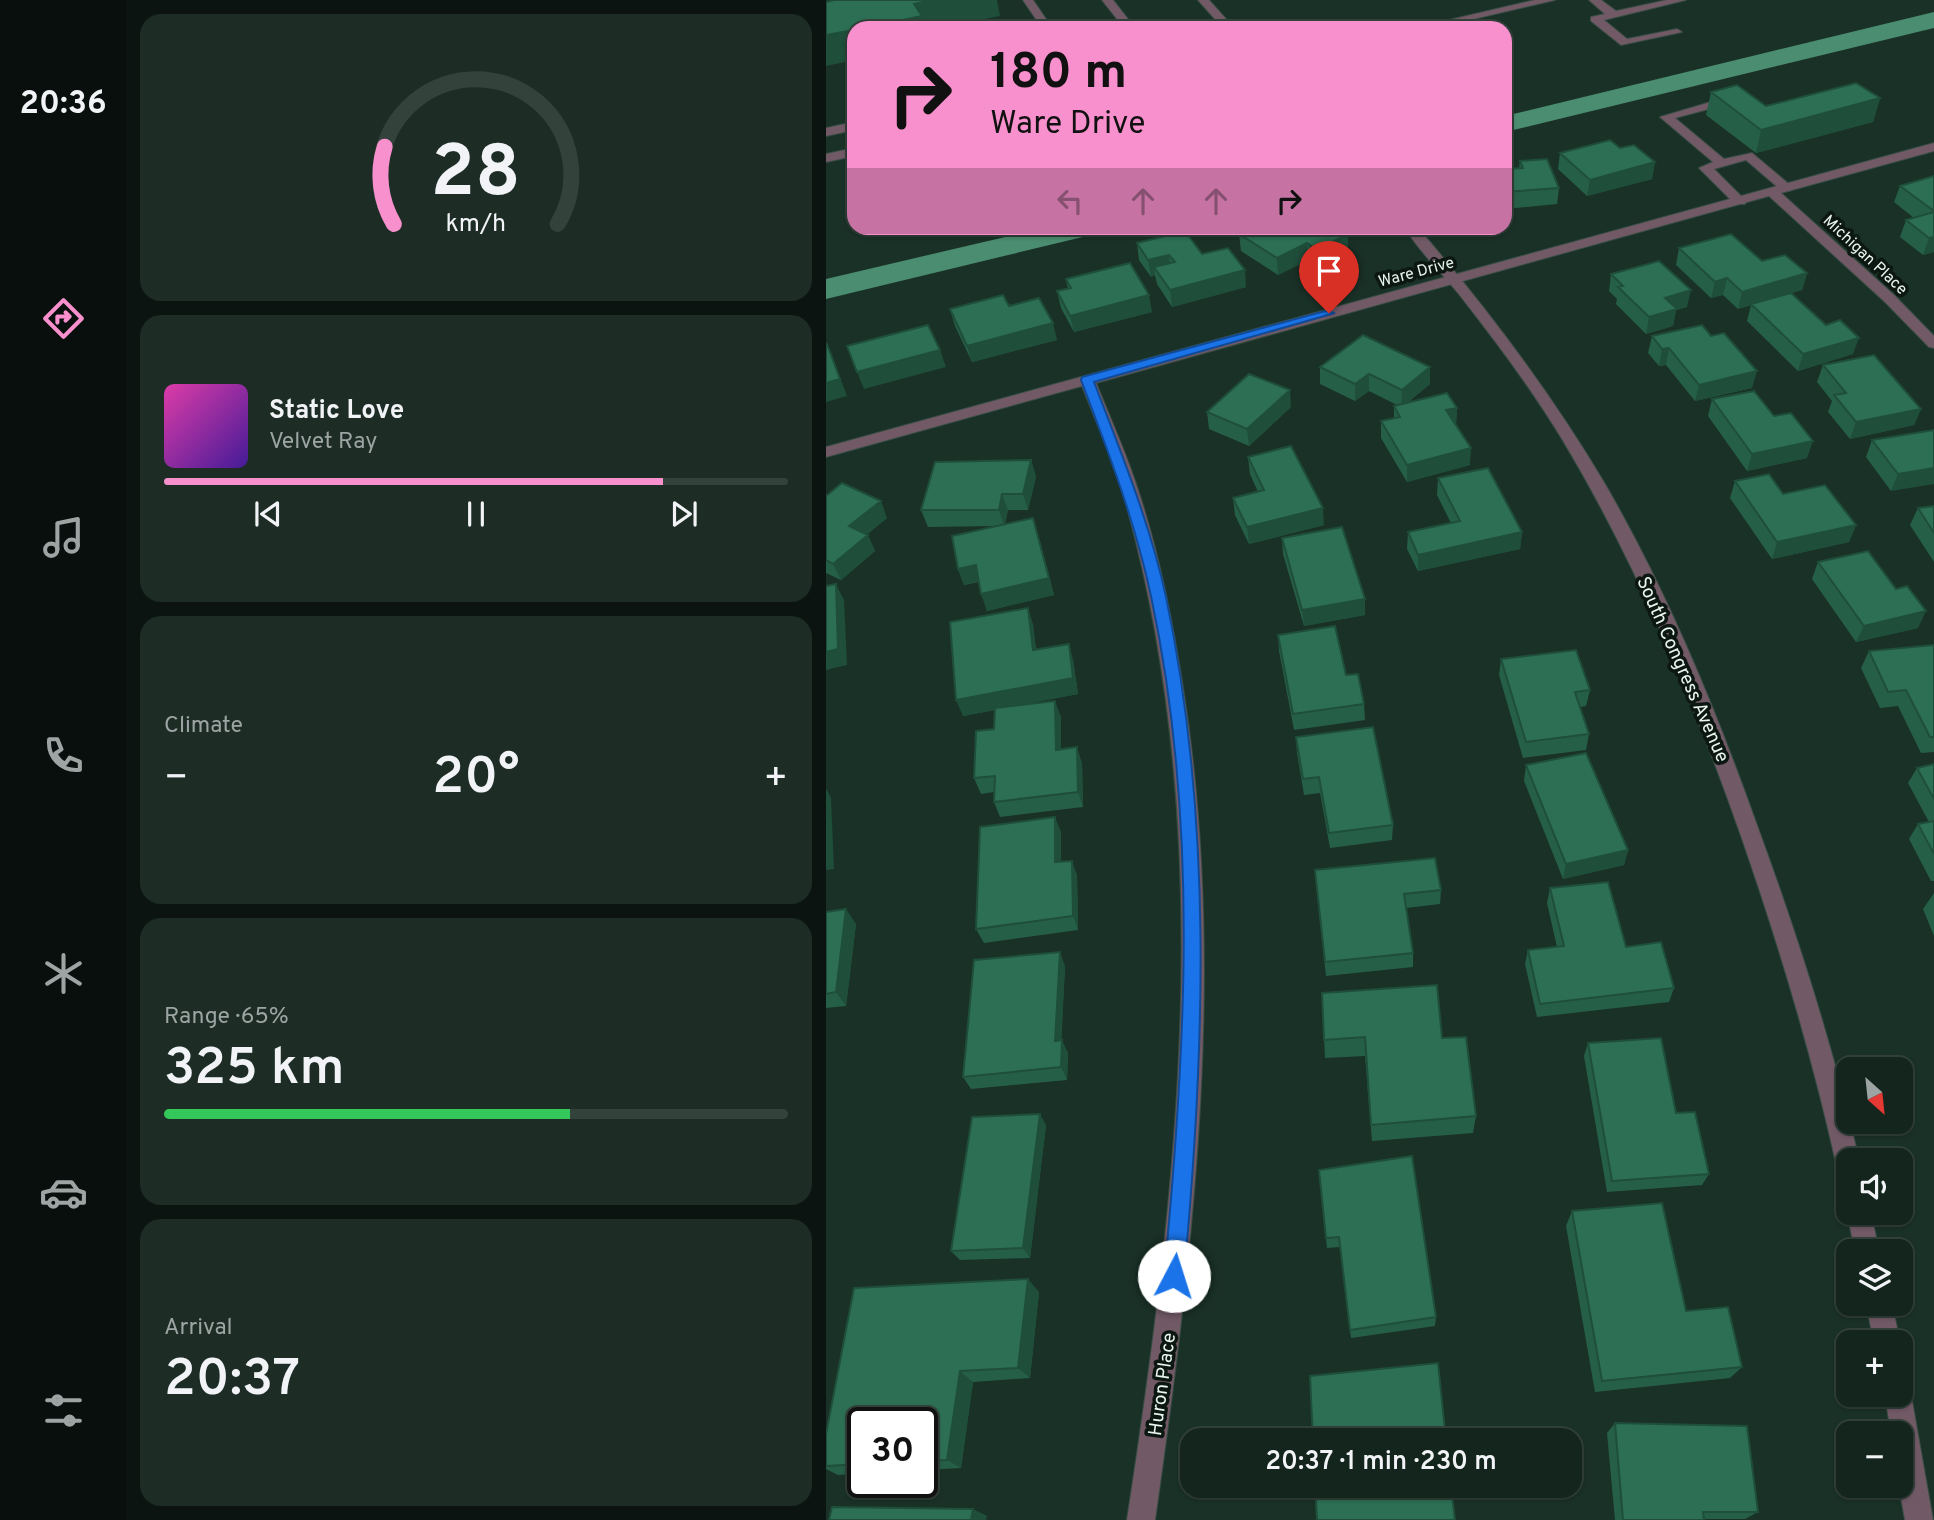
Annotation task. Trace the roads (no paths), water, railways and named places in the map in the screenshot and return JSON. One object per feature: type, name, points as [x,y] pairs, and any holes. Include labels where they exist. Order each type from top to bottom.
[{"type":"street","points":[[1028,0],[1042,21]]},
{"type":"street","points":[[1107,0],[1124,21]]},
{"type":"street","points":[[1203,0],[1222,21]]},
{"type":"street","points":[[1452,21],[1550,0]]},
{"type":"street","points":[[1594,0],[1614,15]]},
{"type":"street","points":[[1676,32],[1625,43],[1594,19],[1681,0]]},
{"type":"street","points":[[1722,163],[1666,117],[1738,98],[1746,104]]},
{"type":"street","points":[[826,132],[847,128]]},
{"type":"street","name":"Ware Drive","points":[[826,452],[1934,147]]},
{"type":"street","points":[[826,158],[847,154]]},
{"type":"street","name":"Michigan Place","points":[[1722,163],[1748,156],[1934,344]]},
{"type":"street","points":[[1722,163],[1705,168],[1740,201]]},
{"type":"street","name":"South Congress Avenue","points":[[1417,235],[1511,352],[1568,436],[1624,534],[1665,618],[1721,747],[1790,946],[1844,1148]]},
{"type":"street","name":"Huron Place","points":[[1087,380],[1133,499],[1158,596],[1178,709],[1191,842],[1193,999],[1187,1138],[1166,1358],[1140,1520]]},
{"type":"street","points":[[1900,1407],[1919,1520]]},
{"type":"waterway","points":[[1512,122],[1934,20]]},
{"type":"waterway","points":[[826,289],[1051,235]]}]
